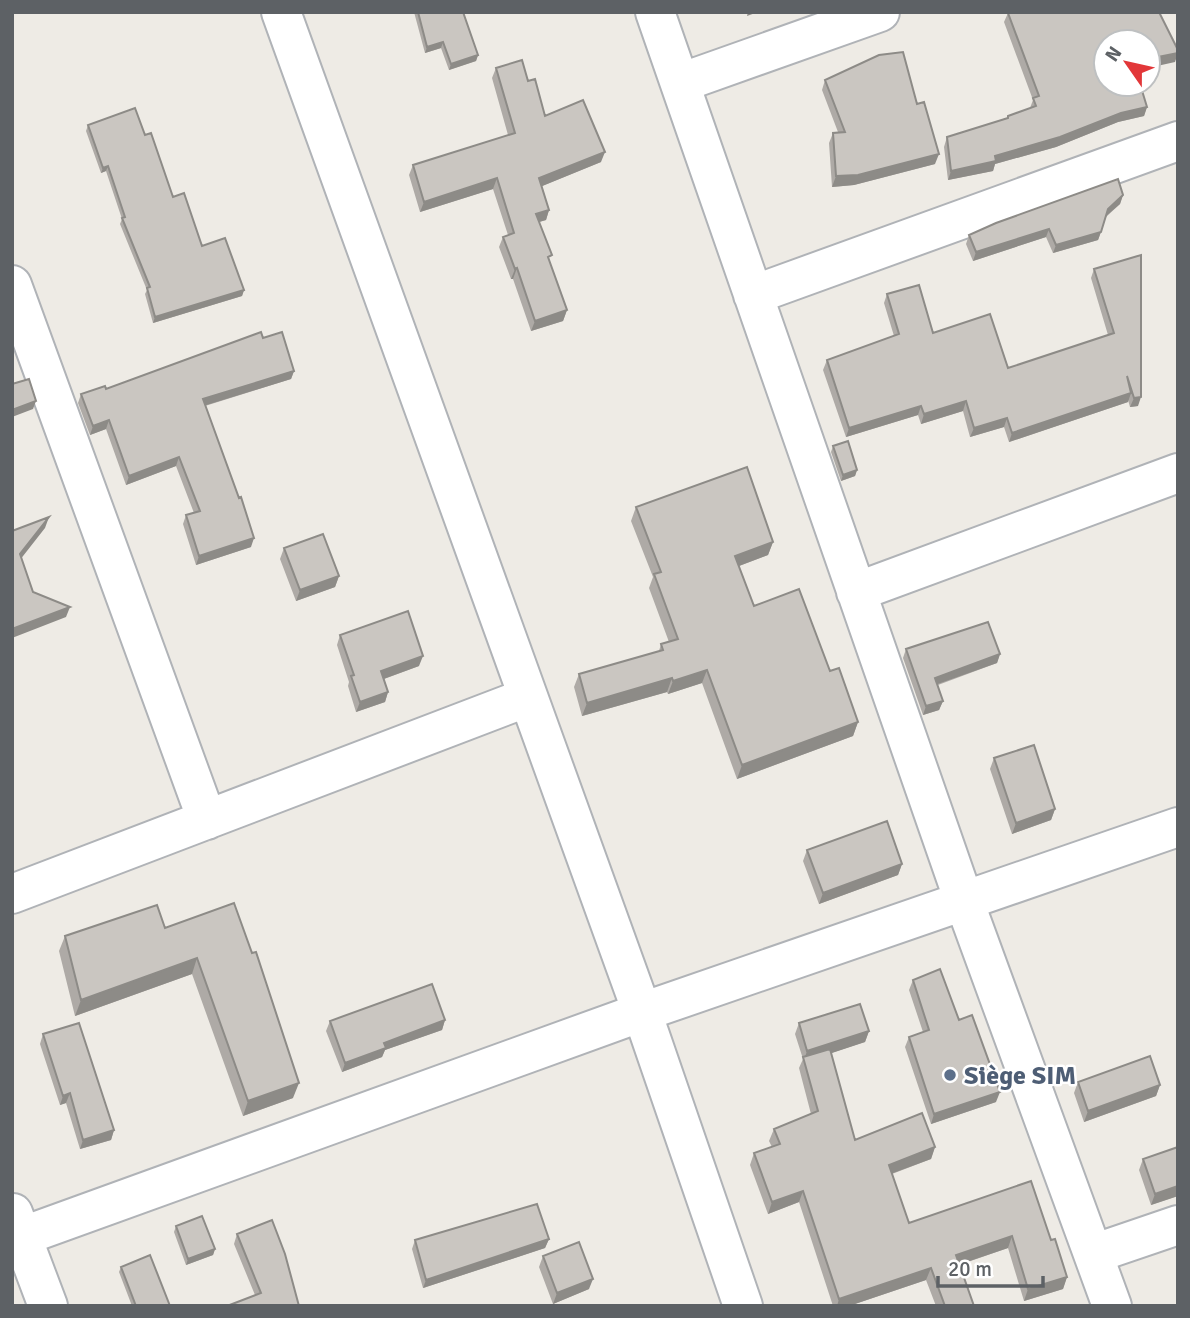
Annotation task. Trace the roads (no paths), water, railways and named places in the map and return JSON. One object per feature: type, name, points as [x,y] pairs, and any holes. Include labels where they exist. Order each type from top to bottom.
[{"type":"street","points":[[281,12],[642,1012],[743,1306]]},
{"type":"street","points":[[655,12],[964,901],[1112,1306]]},
{"type":"street","points":[[680,83],[880,12]]},
{"type":"street","points":[[753,295],[1178,141]]},
{"type":"street","points":[[12,285],[206,820]]},
{"type":"street","points":[[856,592],[1178,473]]},
{"type":"street","points":[[12,894],[528,697]]},
{"type":"street","points":[[48,1306],[15,1229],[1178,827]]},
{"type":"street","points":[[1093,1254],[1178,1225]]},
{"type":"place","name":"Siège SIM","points":[[950,1075]]}]
